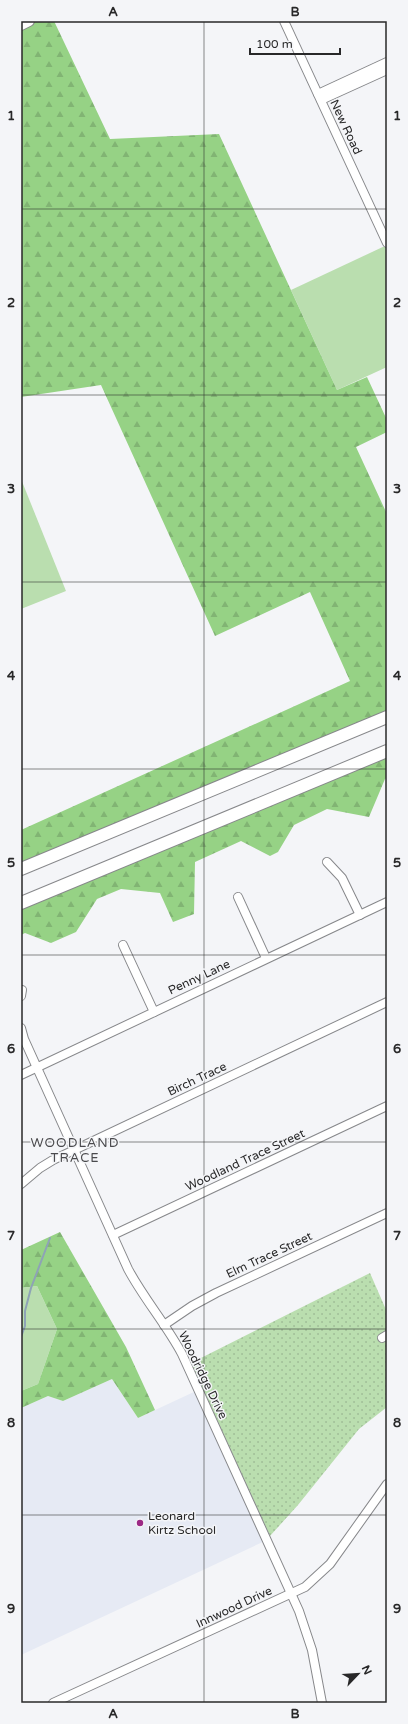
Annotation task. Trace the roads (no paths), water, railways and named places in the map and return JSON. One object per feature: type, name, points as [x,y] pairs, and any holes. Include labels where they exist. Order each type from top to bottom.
[{"type":"highway","points":[[21,869],[387,717]]},
{"type":"highway","points":[[21,903],[387,751]]},
{"type":"main road","points":[[21,25],[29,21]]},
{"type":"street","name":"New Road","points":[[284,21],[387,243]]},
{"type":"street","points":[[319,97],[387,62]]},
{"type":"street","points":[[319,97],[387,70]]},
{"type":"street","points":[[327,862],[342,878],[360,915]]},
{"type":"street","points":[[238,897],[266,958]]},
{"type":"street","name":"Penny Lane","points":[[21,1075],[387,902]]},
{"type":"street","points":[[123,945],[154,1012]]},
{"type":"street","name":"Birch Trace","points":[[21,1184],[40,1168],[74,1150],[387,1002]]},
{"type":"street","name":"Woodridge Drive","points":[[21,1028],[24,1039],[113,1235],[136,1283],[182,1354],[291,1594],[306,1629],[312,1650],[322,1703]]},
{"type":"street","name":"Woodland Trace Street","points":[[113,1235],[387,1106]]},
{"type":"street","name":"Elm Trace Street","points":[[164,1325],[192,1306],[216,1293],[387,1213]]},
{"type":"street","name":"Innwood Drive","points":[[53,1703],[291,1594],[311,1583],[330,1564],[387,1484]]},
{"type":"waterway","points":[[21,1337],[25,1326],[25,1311],[31,1288],[50,1238]]},
{"type":"place","name":"Leonard Kirtz School","points":[[140,1523]]},
{"type":"district","name":"WOODLAND TRACE","points":[[75,1150]]}]
